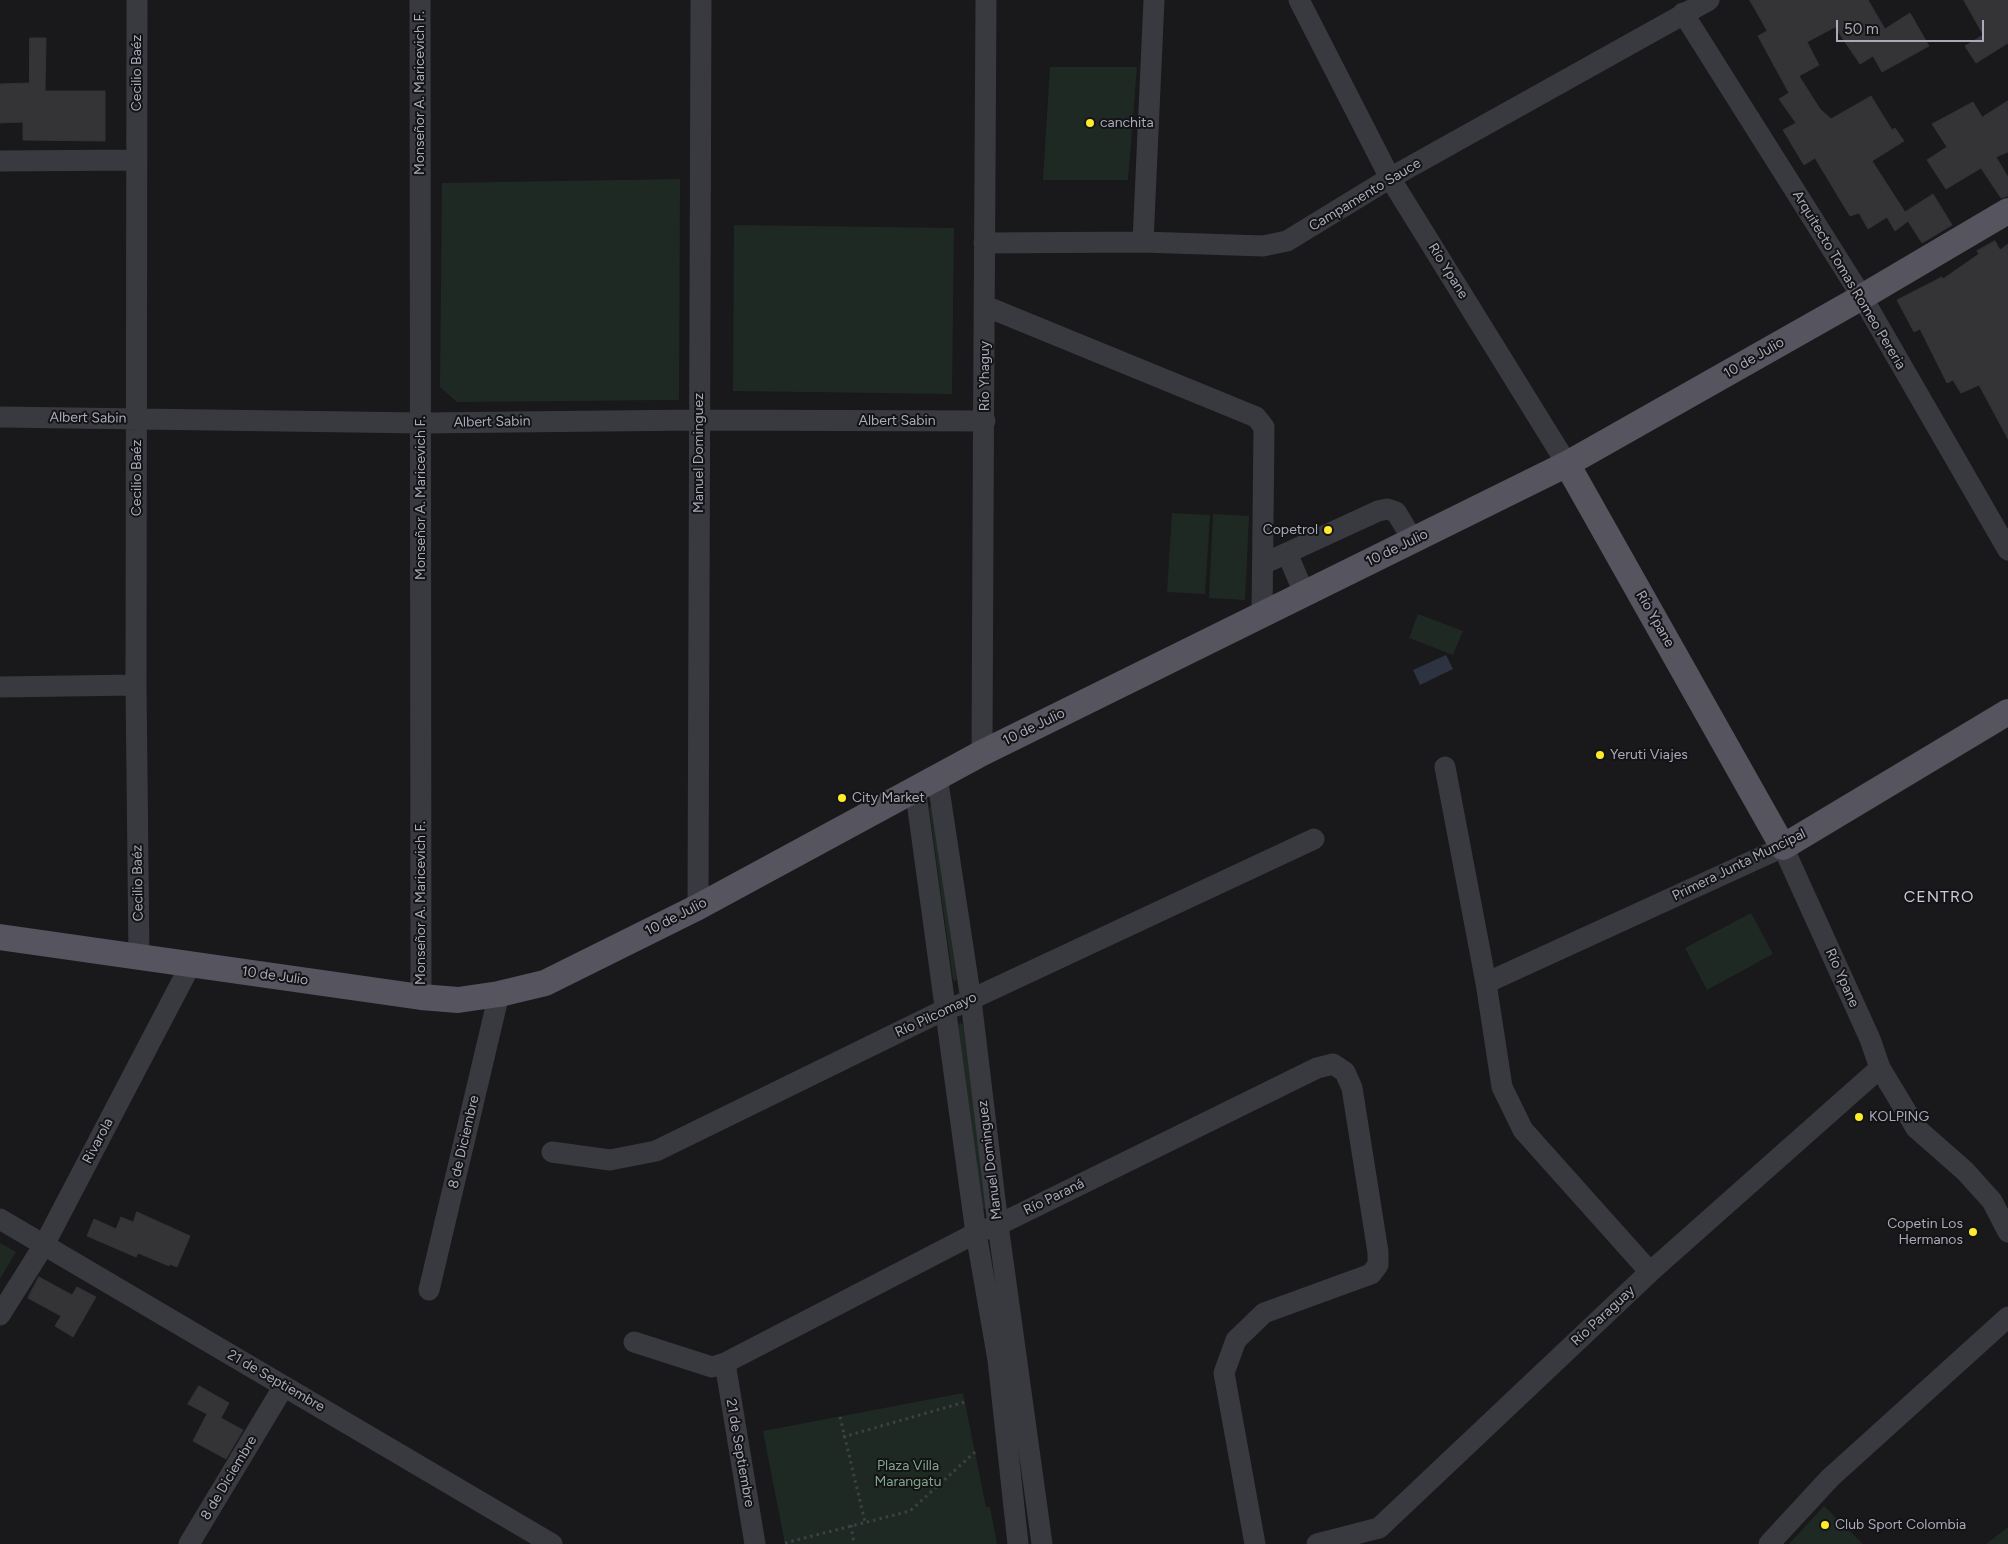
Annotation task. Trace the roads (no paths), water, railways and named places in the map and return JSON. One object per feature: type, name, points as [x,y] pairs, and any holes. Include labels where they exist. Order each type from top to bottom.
[{"type":"main road","name":"10 de Julio","points":[[0,937],[458,1000],[499,994],[545,983],[698,907],[982,753],[1567,464],[1862,297],[2008,211]]},
{"type":"main road","name":"Río Ypane","points":[[1567,464],[1782,847]]},
{"type":"main road","name":"Primera Junta Muncipal","points":[[1782,847],[2008,712]]},
{"type":"street","name":"Cecilio Baéz","points":[[137,0],[136,685],[139,957]]},
{"type":"street","name":"Monseñor A. Maricevich F.","points":[[420,0],[422,423],[421,996]]},
{"type":"street","name":"Manuel Dominguez","points":[[698,907],[701,0]]},
{"type":"street","name":"Río Yhaguy","points":[[982,753],[986,0]]},
{"type":"street","points":[[1144,242],[1154,0]]},
{"type":"street","name":"Río Ypane","points":[[1299,0],[1390,178],[1567,464]]},
{"type":"street","name":"Campamento Sauce","points":[[984,242],[1144,242],[1264,246],[1287,241],[1390,178],[1709,0]]},
{"type":"street","name":"Arquitecto Tomas Romeo Pereria","points":[[1683,13],[1862,297],[2008,550]]},
{"type":"street","points":[[0,161],[137,160]]},
{"type":"street","points":[[985,306],[1256,418],[1264,427],[1262,615]]},
{"type":"street","name":"Albert Sabin","points":[[0,417],[422,423],[699,420],[985,421]]},
{"type":"street","points":[[1262,564],[1378,511],[1387,509],[1396,512],[1413,540]]},
{"type":"street","points":[[1287,553],[1304,593]]},
{"type":"street","points":[[0,687],[136,685]]},
{"type":"street","points":[[1445,767],[1486,983],[1502,1087],[1522,1130],[1650,1272]]},
{"type":"street","name":"Manuel Dominguez","points":[[926,782],[971,1000],[998,1226],[1042,1544]]},
{"type":"street","name":"Manuel Dominguez","points":[[926,782],[946,1009],[976,1233],[998,1360],[1018,1544]]},
{"type":"street","name":"Río Pilcomayo","points":[[552,1152],[610,1160],[656,1152],[946,1009],[971,1000],[1314,839]]},
{"type":"street","name":"Río Ypane","points":[[1782,847],[1870,1039],[1880,1068],[1916,1128],[1965,1171],[2000,1195],[2008,1232]]},
{"type":"street","name":"Primera Junta Muncipal","points":[[1486,983],[1782,847]]},
{"type":"street","name":"Rivarola","points":[[0,1315],[44,1245],[191,964]]},
{"type":"street","name":"8 de Diciembre","points":[[428,1290],[499,994]]},
{"type":"street","name":"Río Paraná","points":[[724,1363],[976,1233],[998,1226],[1317,1068],[1333,1064],[1345,1072],[1352,1088],[1378,1252],[1378,1265],[1371,1274],[1264,1314],[1236,1340],[1224,1373],[1255,1544]]},
{"type":"street","name":"Río Paraguay","points":[[1317,1544],[1383,1536],[1650,1272],[1880,1068]]},
{"type":"street","name":"21 de Septiembre","points":[[0,1219],[552,1544]]},
{"type":"street","points":[[1769,1544],[1830,1478],[2008,1317]]},
{"type":"street","points":[[634,1342],[712,1367],[724,1363]]},
{"type":"street","name":"21 de Septiembre","points":[[724,1363],[755,1544]]},
{"type":"street","name":"8 de Diciembre","points":[[189,1544],[284,1386]]},
{"type":"water","points":[[1446,655],[1453,669],[1420,685],[1413,670]]},
{"type":"place","name":"canchita","points":[[1090,123]]},
{"type":"place","name":"Copetrol","points":[[1328,530]]},
{"type":"place","name":"Yeruti Viajes","points":[[1600,755]]},
{"type":"place","name":"City Market","points":[[842,798]]},
{"type":"place","name":"KOLPING","points":[[1859,1117]]},
{"type":"place","name":"Copetin Los Hermanos","points":[[1973,1232]]},
{"type":"place","name":"Club Sport Colombia","points":[[1825,1525]]},
{"type":"district","name":"CENTRO","points":[[1939,897]]},
{"type":"park label","name":"Plaza Villa Marangatu","points":[[908,1474]]}]
